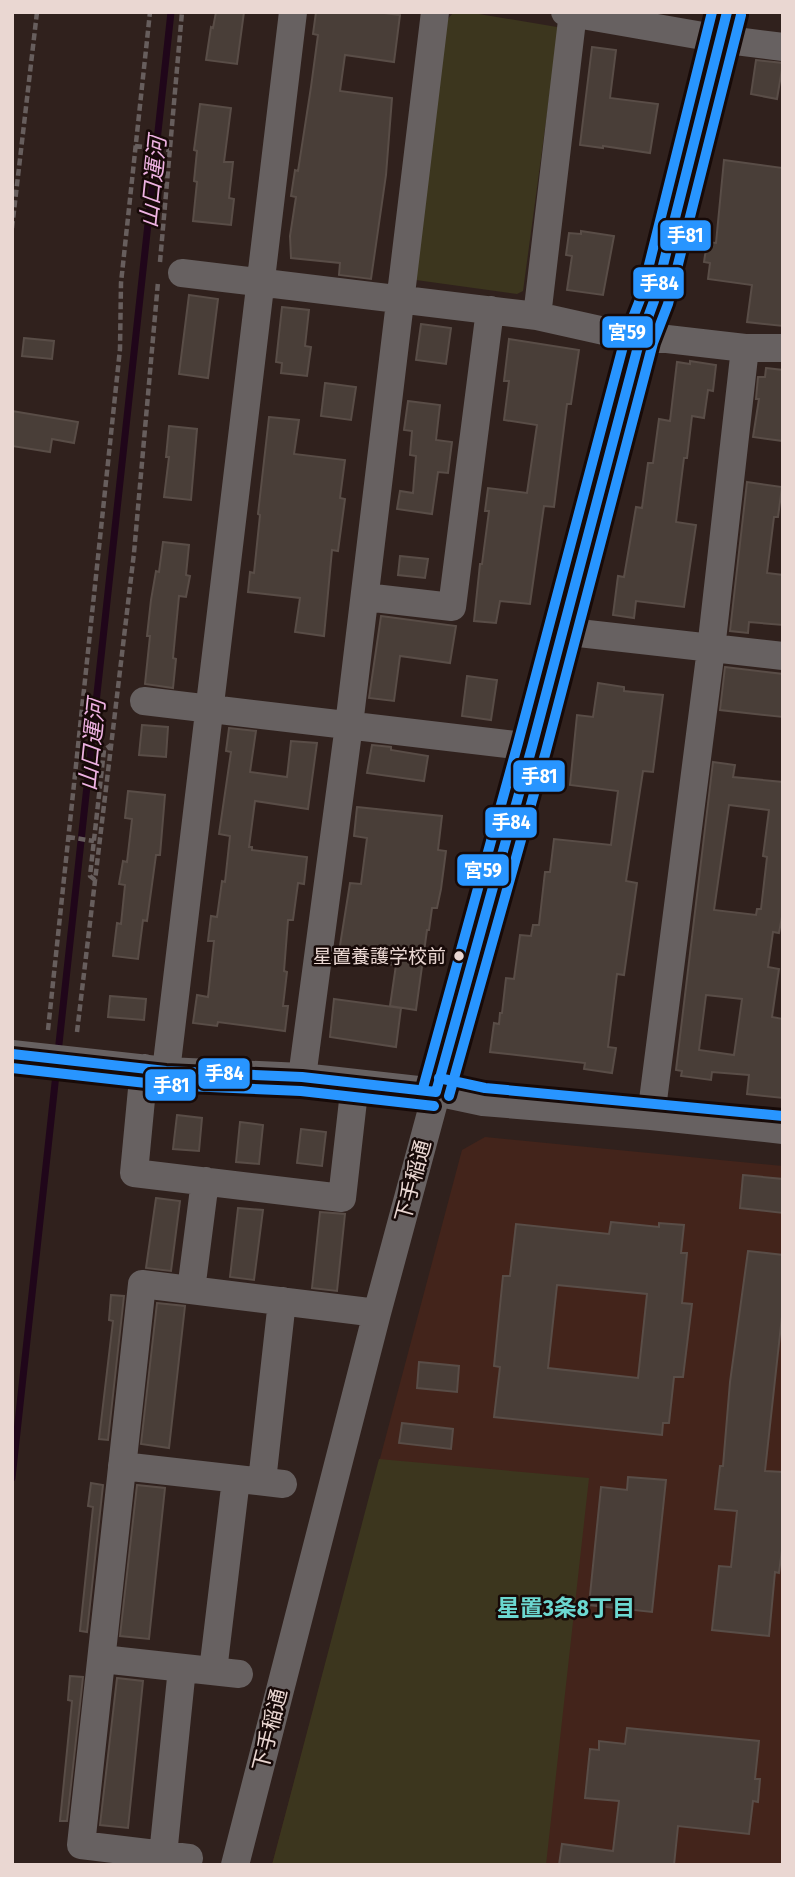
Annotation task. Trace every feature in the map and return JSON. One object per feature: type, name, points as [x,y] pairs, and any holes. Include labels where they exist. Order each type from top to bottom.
[{"type":"street","points":[[293,12],[210,708],[155,1069],[134,1173],[342,1198],[355,1083]]},
{"type":"street","points":[[302,1077],[365,597],[435,12]]},
{"type":"street","points":[[565,12],[723,25],[783,47]]},
{"type":"street","points":[[537,316],[573,13]]},
{"type":"street","name":"下手稲通","points":[[235,1865],[377,1313],[640,339],[654,301],[723,25]]},
{"type":"street","points":[[182,273],[537,316],[640,339],[667,339],[745,348],[783,348]]},
{"type":"street","points":[[365,597],[452,607],[490,310]]},
{"type":"street","points":[[651,1116],[711,649],[745,348]]},
{"type":"street","points":[[561,631],[783,656]]},
{"type":"street","points":[[144,701],[532,747]]},
{"type":"street","points":[[12,1054],[155,1069],[302,1077],[436,1092],[483,1102],[783,1130]]},
{"type":"street","points":[[191,1290],[205,1181]]},
{"type":"street","points":[[183,1668],[176,1856],[81,1845],[142,1284],[377,1313]]},
{"type":"street","points":[[102,1659],[226,1673],[260,1481],[282,1301]]},
{"type":"street","points":[[122,1466],[260,1481]]},
{"type":"path","points":[[12,229],[37,12]]},
{"type":"path","points":[[48,1030],[120,349],[121,283],[138,147],[150,12]]},
{"type":"path","points":[[77,1032],[134,553],[181,12]]},
{"type":"path","points":[[138,147],[169,150]]},
{"type":"path","points":[[95,880],[90,876],[104,750],[111,745]]},
{"type":"path","points":[[68,837],[94,841]]},
{"type":"shaded area","points":[[454,12],[557,27],[523,291],[517,294],[416,280],[444,23]]},
{"type":"shaded area","points":[[485,1137],[783,1166],[783,1865],[272,1865],[462,1150]]},
{"type":"shaded area","points":[[379,1459],[589,1478],[546,1865],[272,1865]]},
{"type":"building","points":[[216,12],[244,12],[237,64],[206,60]]},
{"type":"building","points":[[316,12],[376,12],[400,15],[394,62],[345,55],[340,91],[392,98],[386,175],[371,279],[339,275],[340,263],[291,258],[290,236],[296,197],[291,196],[295,170],[298,171],[311,87],[318,35],[313,34]]},
{"type":"building","points":[[592,47],[616,50],[610,98],[658,104],[650,153],[580,145]]},
{"type":"building","points":[[756,60],[783,63],[777,99],[751,94]]},
{"type":"building","points":[[200,104],[231,108],[224,162],[233,162],[229,198],[234,199],[231,225],[193,221],[197,182],[194,181],[197,151],[194,150]]},
{"type":"building","points":[[724,160],[783,168],[783,326],[747,322],[752,285],[708,279],[710,263],[704,262],[707,242],[716,243]]},
{"type":"building","points":[[581,231],[614,236],[603,295],[567,290],[572,256],[566,255],[569,233],[581,234]]},
{"type":"building","points":[[189,295],[218,299],[208,378],[179,374]]},
{"type":"building","points":[[282,307],[309,310],[305,346],[311,347],[307,376],[281,373],[282,363],[276,362]]},
{"type":"building","points":[[421,324],[451,328],[446,364],[416,360]]},
{"type":"building","points":[[24,338],[54,341],[52,359],[22,356]]},
{"type":"building","points":[[509,339],[579,350],[571,404],[567,404],[554,507],[544,506],[530,604],[500,601],[496,623],[474,621],[489,511],[485,511],[488,488],[527,493],[537,425],[504,420],[509,381],[504,381]]},
{"type":"building","points":[[690,361],[716,365],[713,391],[708,390],[704,418],[692,416],[687,458],[684,458],[676,522],[696,525],[684,607],[636,601],[634,618],[613,615],[618,576],[624,577],[636,507],[642,508],[648,463],[653,463],[659,419],[670,421],[677,362],[690,364]]},
{"type":"building","points":[[766,368],[783,370],[783,441],[753,437],[759,399],[756,399],[758,377],[765,377]]},
{"type":"building","points":[[325,383],[356,387],[351,420],[321,416]]},
{"type":"building","points":[[408,401],[440,405],[436,440],[452,442],[448,473],[438,472],[432,514],[397,509],[400,491],[413,493],[416,456],[410,455],[412,431],[404,430]]},
{"type":"building","points":[[12,411],[78,422],[74,443],[52,439],[50,452],[12,446]]},
{"type":"building","points":[[269,417],[299,420],[294,454],[345,460],[340,498],[345,499],[338,551],[332,550],[324,636],[295,632],[300,598],[248,592],[250,572],[254,573]]},
{"type":"building","points":[[169,426],[197,429],[191,500],[164,497],[169,457],[166,457]]},
{"type":"building","points":[[747,482],[782,487],[778,517],[774,517],[767,573],[783,575],[783,625],[749,622],[748,633],[730,631]]},
{"type":"building","points":[[163,542],[189,545],[186,575],[190,576],[186,597],[179,596],[173,688],[145,684],[151,600],[156,571],[159,572]]},
{"type":"building","points":[[400,556],[428,559],[425,578],[398,575]]},
{"type":"building","points":[[381,616],[456,626],[450,663],[400,656],[394,701],[369,698]]},
{"type":"building","points":[[725,667],[783,674],[783,717],[720,710]]},
{"type":"building","points":[[467,676],[497,680],[491,720],[462,716]]},
{"type":"building","points":[[598,683],[624,687],[624,691],[663,695],[653,772],[643,771],[626,881],[637,883],[624,975],[617,974],[608,1047],[616,1048],[612,1073],[584,1069],[585,1063],[490,1052],[494,1023],[499,1024],[502,1013],[506,978],[514,979],[520,935],[531,936],[533,925],[539,925],[545,872],[550,872],[554,839],[611,845],[618,791],[570,785],[577,715],[593,717]]},
{"type":"building","points":[[142,725],[168,727],[166,757],[139,755]]},
{"type":"building","points":[[229,728],[256,731],[250,772],[287,777],[291,741],[317,743],[308,809],[255,801],[249,847],[252,847],[252,850],[307,857],[304,884],[298,883],[293,920],[288,920],[283,1006],[288,1006],[285,1031],[218,1022],[217,1026],[193,1023],[197,995],[208,997],[214,941],[208,941],[211,916],[217,917],[222,881],[225,882],[230,836],[219,834],[231,752],[226,751]]},
{"type":"building","points":[[372,745],[428,756],[424,781],[367,773]]},
{"type":"building","points":[[713,762],[735,765],[733,777],[783,782],[783,911],[779,933],[773,932],[768,967],[779,969],[772,1017],[783,1019],[783,1098],[747,1094],[749,1075],[712,1072],[711,1080],[681,1076],[682,1071],[676,1070]],"holes":[[[729,805],[769,810],[763,856],[767,857],[761,909],[757,909],[756,915],[714,910]],[[706,995],[742,999],[734,1055],[699,1050]]]},
{"type":"building","points":[[128,791],[165,795],[160,855],[156,855],[147,921],[143,920],[138,959],[113,956],[117,923],[121,924],[125,885],[119,884],[123,861],[127,862],[132,819],[125,818]]},
{"type":"building","points":[[357,807],[442,816],[438,850],[446,851],[441,889],[437,908],[432,908],[427,930],[416,1010],[390,1006],[396,965],[338,958],[350,883],[361,884],[367,838],[354,836]]},
{"type":"building","points":[[110,996],[146,999],[144,1020],[108,1017]]},
{"type":"building","points":[[334,999],[401,1008],[396,1047],[330,1037]]},
{"type":"building","points":[[177,1115],[202,1118],[199,1151],[173,1149]]},
{"type":"building","points":[[240,1122],[263,1125],[259,1164],[236,1162]]},
{"type":"building","points":[[301,1129],[326,1132],[322,1166],[297,1163]]},
{"type":"building","points":[[743,1175],[783,1179],[783,1213],[740,1208]]},
{"type":"building","points":[[156,1198],[180,1201],[171,1271],[146,1268]]},
{"type":"building","points":[[238,1208],[263,1210],[254,1280],[230,1277]]},
{"type":"building","points":[[320,1212],[345,1214],[337,1291],[312,1288]]},
{"type":"building","points":[[611,1222],[659,1227],[659,1223],[684,1225],[681,1253],[687,1253],[682,1303],[692,1304],[683,1377],[674,1377],[669,1423],[663,1423],[662,1435],[494,1417],[500,1367],[494,1366],[503,1276],[510,1276],[516,1224],[609,1234]],"holes":[[[557,1285],[647,1294],[638,1378],[548,1368]]]},
{"type":"building","points":[[748,1251],[783,1255],[783,1307],[765,1471],[783,1472],[783,1541],[779,1573],[775,1572],[769,1636],[712,1630],[719,1566],[731,1567],[737,1511],[715,1509],[720,1466],[723,1466],[730,1382]]},
{"type":"building","points":[[111,1295],[124,1296],[108,1440],[99,1439],[113,1321],[109,1320]]},
{"type":"building","points":[[157,1303],[185,1306],[169,1448],[141,1444]]},
{"type":"building","points":[[419,1362],[459,1366],[457,1392],[417,1388]]},
{"type":"building","points":[[402,1423],[453,1429],[451,1449],[399,1443]]},
{"type":"building","points":[[628,1477],[666,1480],[652,1612],[589,1605],[601,1487],[627,1490]]},
{"type":"building","points":[[91,1483],[103,1485],[87,1632],[80,1631],[93,1507],[88,1506]]},
{"type":"building","points":[[137,1485],[165,1488],[149,1639],[120,1636]]},
{"type":"building","points":[[70,1676],[83,1677],[67,1821],[60,1821],[72,1701],[68,1700]]},
{"type":"building","points":[[117,1678],[143,1681],[128,1828],[100,1825]]},
{"type":"building","points":[[627,1728],[759,1741],[755,1779],[760,1779],[758,1802],[753,1801],[749,1834],[678,1826],[674,1865],[559,1865],[562,1844],[613,1851],[619,1801],[585,1798],[590,1749],[599,1750],[599,1741],[625,1744]]},
{"type":"waterway","name":"山口運河","points":[[58,1053],[171,12]]},
{"type":"waterway","name":"山口運河","points":[[12,1478],[57,1065]]},
{"type":"transit line","name":"宮59","points":[[423,1088],[626,335],[641,297],[712,12]]},
{"type":"transit line","name":"手84","points":[[436,1092],[532,747],[640,339],[654,301],[727,12]]},
{"type":"transit line","name":"手81","points":[[449,1096],[546,751],[653,343],[668,304],[741,15]]},
{"type":"transit line","name":"手84","points":[[12,1054],[166,1071],[302,1077],[436,1092]]},
{"type":"transit line","name":"手81","points":[[12,1068],[164,1085],[301,1091],[434,1106]]},
{"type":"transit line","name":"宮59","points":[[439,1078],[485,1088],[783,1116]]},
{"type":"place","name":"星置養護学校前","points":[[459,956]]},
{"type":"district","name":"星置3条8丁目","points":[[566,1608]]}]
